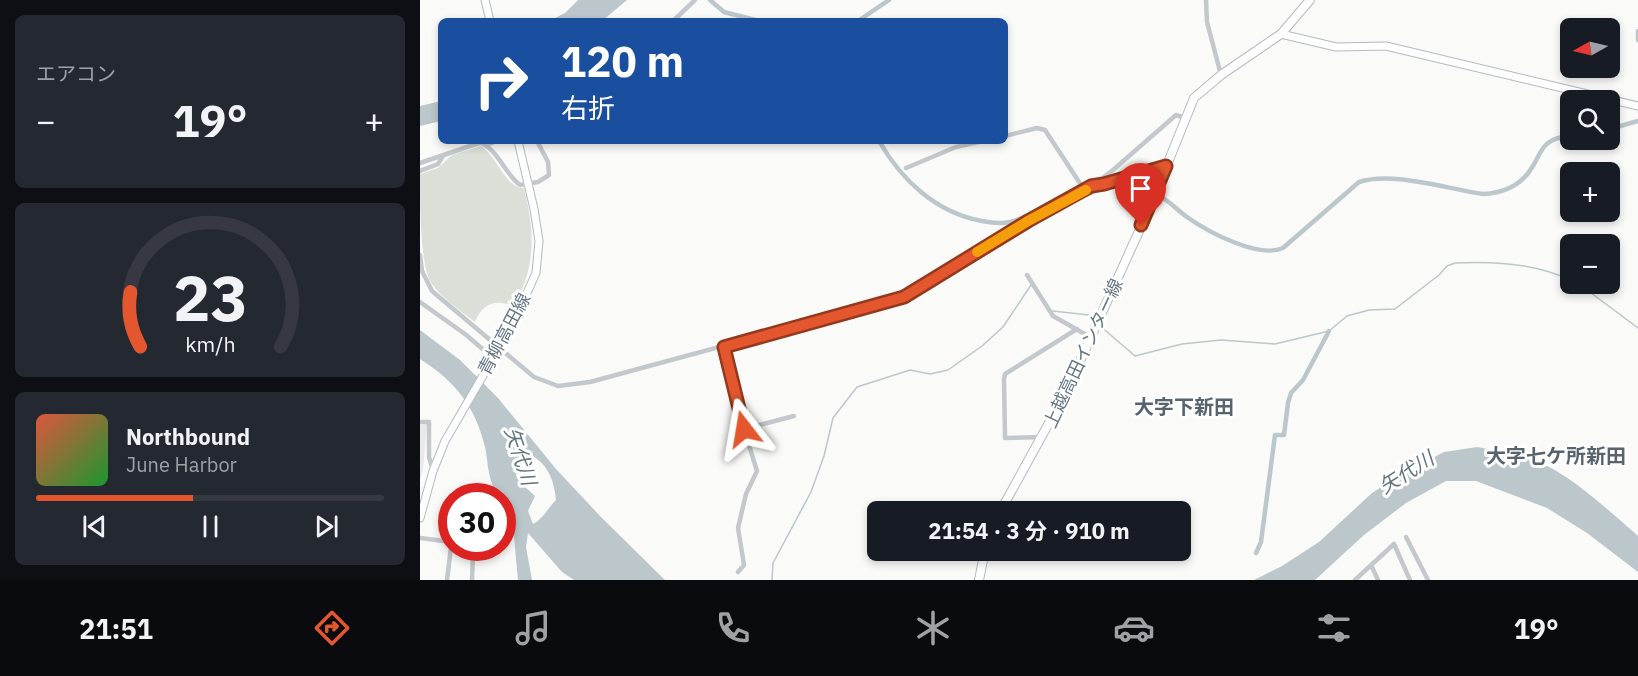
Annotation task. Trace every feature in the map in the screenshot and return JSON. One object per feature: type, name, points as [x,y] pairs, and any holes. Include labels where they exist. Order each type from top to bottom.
[{"type":"main road","name":"上越高田インター線","points":[[1006,501],[1066,392],[1118,278],[1194,98],[1221,75],[1281,34],[1310,0]]},
{"type":"main road","points":[[980,577],[983,561]]},
{"type":"street","points":[[484,0],[489,18]]},
{"type":"street","points":[[677,18],[695,0]]},
{"type":"street","points":[[1206,0],[1207,22],[1221,75]]},
{"type":"street","points":[[1281,34],[1336,47],[1386,46],[1638,106]]},
{"type":"street","points":[[420,255],[422,271],[432,291],[539,381],[564,387],[724,347],[904,297],[1028,221],[1088,188],[1113,170],[1176,115],[1185,118]]},
{"type":"street","points":[[1008,135],[1037,128],[1045,130],[1088,188]]},
{"type":"street","points":[[420,163],[481,144]]},
{"type":"street","points":[[485,144],[520,185],[538,182],[549,175],[548,162],[539,144]]},
{"type":"street","name":"青柳高田線","points":[[420,518],[429,483],[445,441],[525,300],[536,273],[539,241],[519,144]]},
{"type":"street","points":[[906,168],[956,147],[970,144]]},
{"type":"street","points":[[420,171],[438,164],[443,156]]},
{"type":"street","points":[[1088,188],[1166,166]]},
{"type":"street","points":[[1027,275],[1053,316],[1090,337]]},
{"type":"street","points":[[420,302],[465,334],[491,361]]},
{"type":"street","points":[[1042,437],[1005,438],[1005,374],[1077,329]]},
{"type":"street","points":[[724,347],[757,471],[746,494],[738,528],[744,565],[738,572]]},
{"type":"street","points":[[744,429],[794,416]]},
{"type":"street","points":[[420,422],[429,422],[429,458],[433,471]]},
{"type":"street","points":[[420,478],[429,483]]},
{"type":"street","points":[[1406,537],[1428,580]]},
{"type":"street","points":[[420,538],[438,540]]},
{"type":"street","points":[[1355,580],[1394,544],[1410,580]]},
{"type":"street","points":[[447,580],[449,561]]},
{"type":"street","points":[[472,580],[473,561]]},
{"type":"street","points":[[1371,565],[1377,580]]},
{"type":"shaded area","points":[[481,146],[511,183],[524,188],[530,220],[531,249],[526,277],[514,307],[501,303],[490,304],[475,322],[445,298],[430,281],[422,245],[420,174],[438,168],[452,155]]},
{"type":"shaded area","points":[[427,424],[423,470],[420,480],[420,425]]},
{"type":"water","points":[[578,0],[627,0],[606,18],[555,18],[565,13]]},
{"type":"water","points":[[438,102],[438,122],[420,126],[420,106]]},
{"type":"water","name":"矢代川","points":[[420,330],[460,360],[498,398],[556,469],[665,580],[574,580],[562,572],[528,533],[526,547],[532,580],[518,580],[516,483],[492,483],[485,447],[476,419],[462,396],[444,376],[420,359]],"holes":[[[526,453],[539,461],[551,478],[556,500],[533,524],[528,511],[535,496],[516,476],[518,464]]]},
{"type":"water","name":"矢代川","points":[[1477,447],[1511,454],[1545,465],[1581,488],[1638,536],[1638,572],[1587,533],[1547,508],[1476,481],[1446,481],[1406,503],[1364,535],[1315,580],[1254,580],[1282,566],[1319,542],[1372,493],[1400,475],[1444,452]]},
{"type":"waterway","points":[[710,0],[724,12],[747,18]]},
{"type":"waterway","points":[[862,18],[889,0]]},
{"type":"waterway","points":[[1638,31],[1638,40]]},
{"type":"waterway","points":[[1620,126],[1638,121]]},
{"type":"waterway","points":[[1157,195],[1196,223],[1220,236],[1248,247],[1273,250],[1283,248],[1359,182],[1373,179],[1404,180],[1483,194],[1498,192],[1512,187],[1524,178],[1543,148],[1560,137]]},
{"type":"waterway","points":[[881,144],[898,169],[922,193],[950,211],[966,217],[1006,223],[1061,201]]},
{"type":"waterway","points":[[1076,200],[1112,186],[1130,186],[1150,191]]},
{"type":"waterway","points":[[1099,325],[1135,356],[1182,344],[1221,340],[1275,344],[1329,331],[1347,316],[1369,310],[1395,309],[1439,275],[1447,266],[1455,263],[1514,264],[1560,275]]},
{"type":"waterway","points":[[772,580],[773,563],[811,492],[824,456],[833,418],[857,387],[910,370],[930,374],[948,370],[982,346],[1003,327],[1031,285]]},
{"type":"waterway","points":[[1592,294],[1638,328]]},
{"type":"waterway","points":[[1053,311],[1089,315],[1096,322]]},
{"type":"waterway","points":[[1256,553],[1261,542],[1275,435],[1284,435],[1291,393],[1303,380],[1329,331]]},
{"type":"slow traffic","points":[[977,252],[1086,190]]},
{"type":"district","name":"大字下新田","points":[[1184,406]]},
{"type":"district","name":"大字七ケ所新田","points":[[1556,455]]},
{"type":"route","points":[[744,429],[724,347],[897,300],[1091,186],[1166,166],[1141,225]]}]
